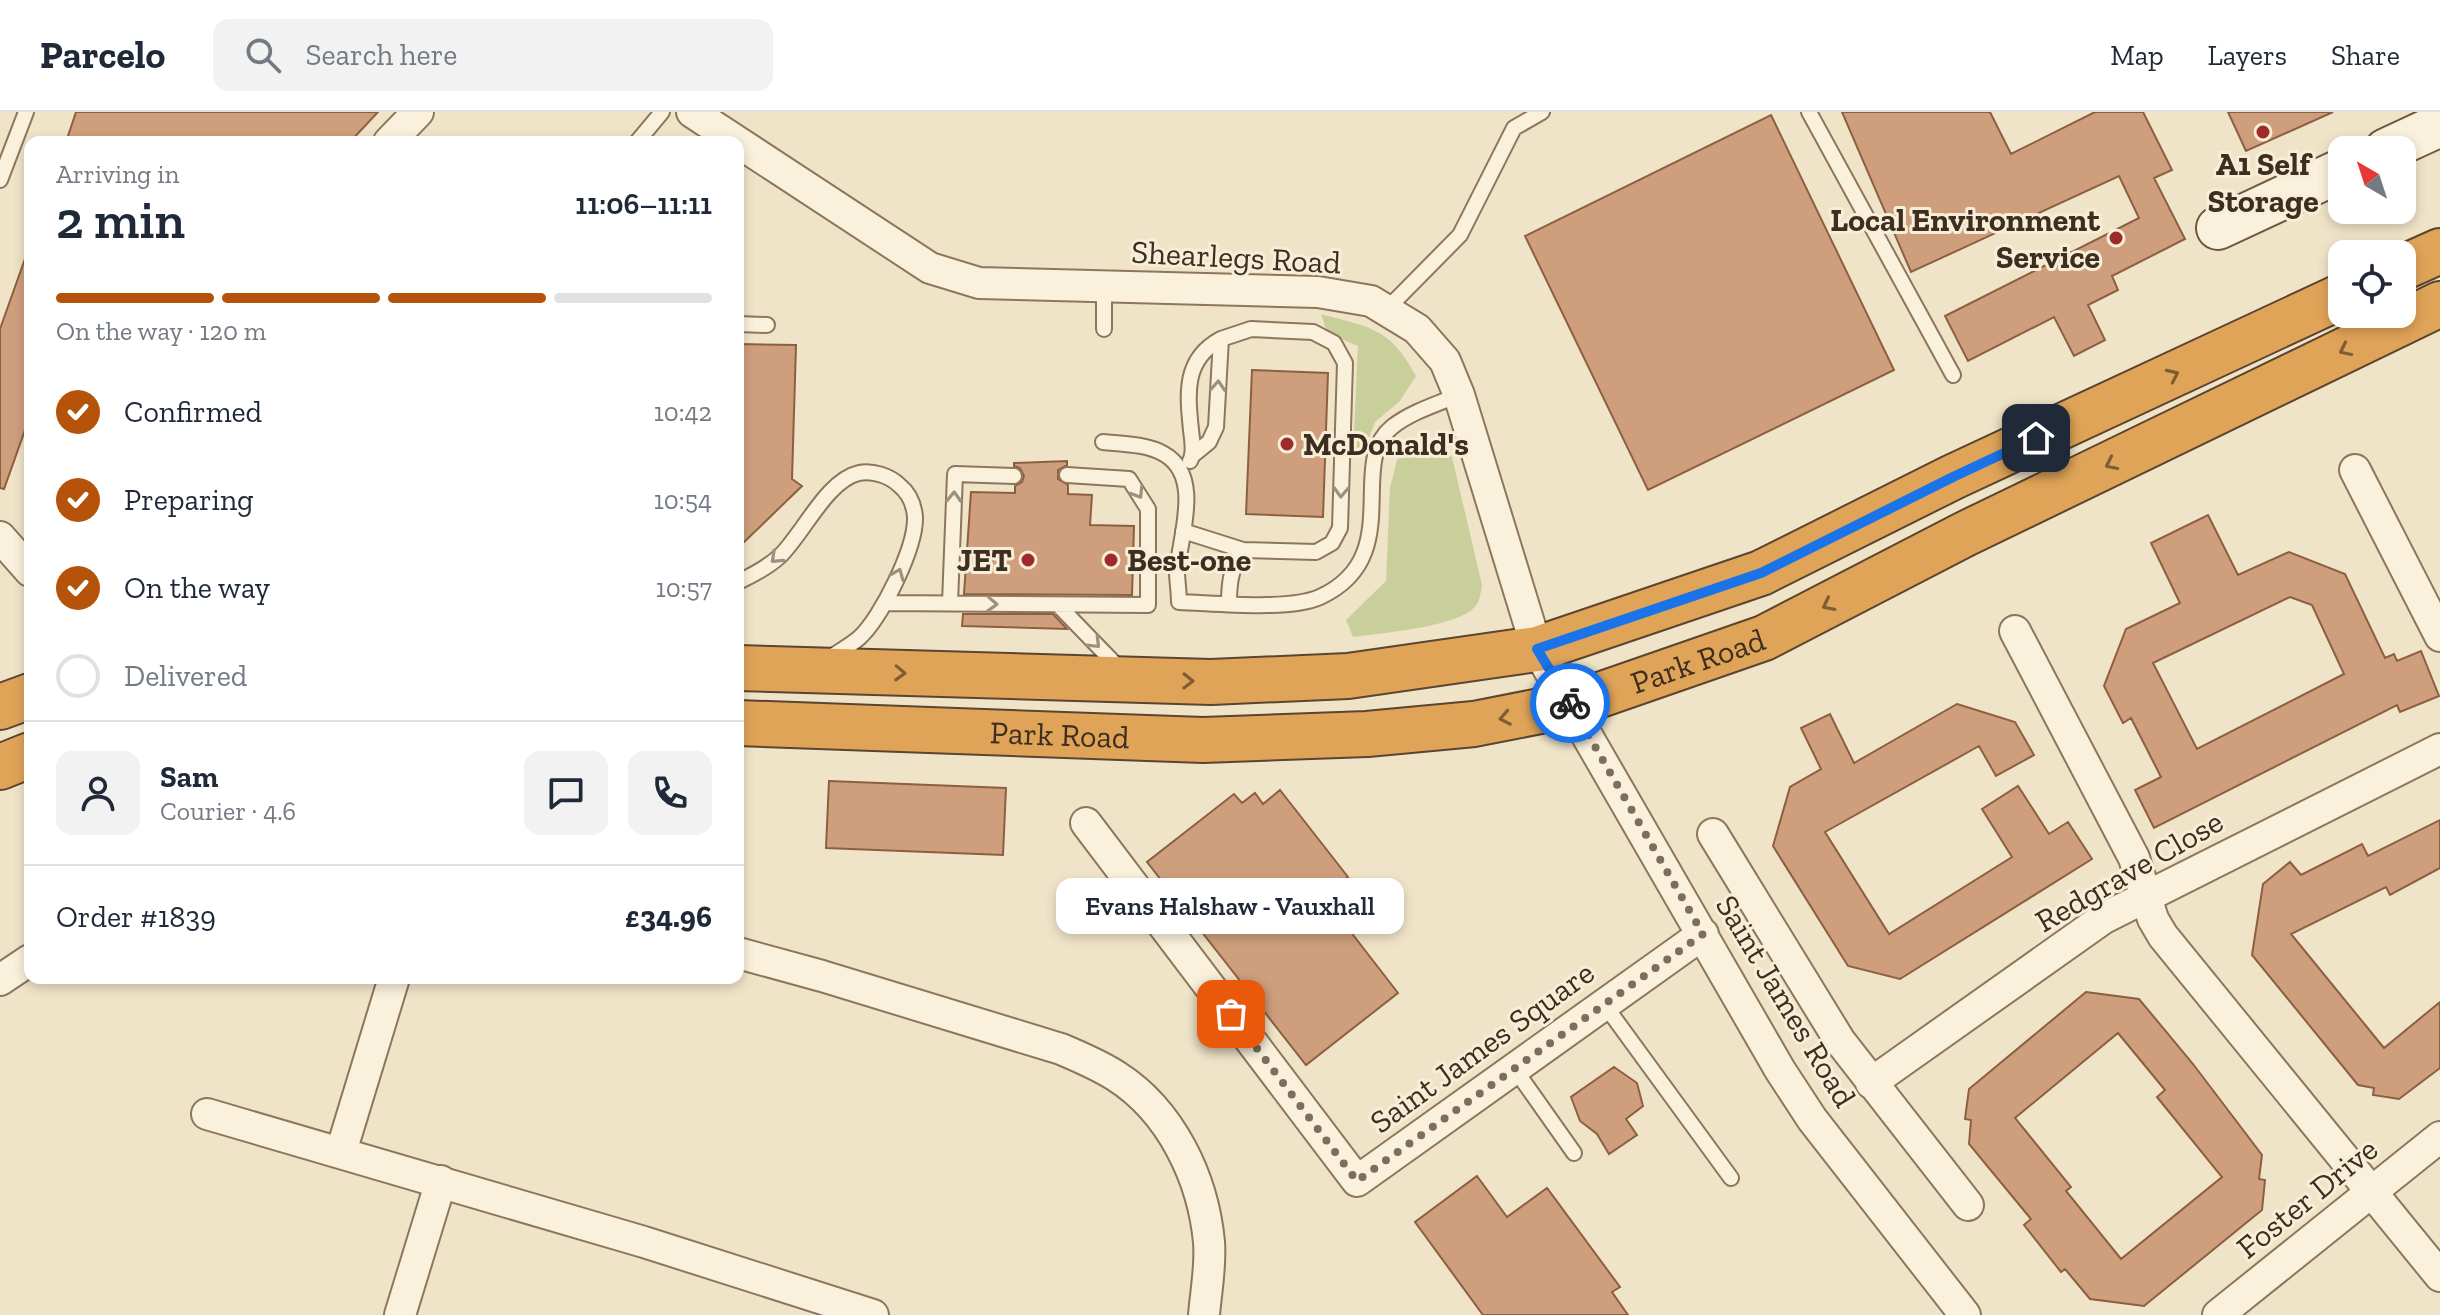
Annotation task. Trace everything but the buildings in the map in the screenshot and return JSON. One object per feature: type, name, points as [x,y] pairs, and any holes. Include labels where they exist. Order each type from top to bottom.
[{"type":"highway","points":[[2416,262],[2440,251]]},
{"type":"highway","name":"Park Road","points":[[744,668],[1211,682],[1348,676],[1537,649],[1761,573],[1953,477],[2328,303]]},
{"type":"highway","name":"Park Road","points":[[744,723],[1203,740],[1367,734],[1474,724],[1571,705],[1764,638],[1965,534],[2440,304]]},
{"type":"highway","points":[[1860,524],[1884,576]]},
{"type":"highway","points":[[0,707],[24,698]]},
{"type":"highway","points":[[0,767],[24,757]]},
{"type":"street","points":[[395,136],[418,112]]},
{"type":"street","name":"Shearlegs Road","points":[[692,112],[729,136]]},
{"type":"street","points":[[2416,136],[2440,125]]},
{"type":"street","name":"Shearlegs Road","points":[[744,146],[930,268],[979,283],[1318,292],[1371,301],[1417,329],[1445,361],[1459,395],[1537,649]]},
{"type":"street","points":[[2218,228],[2328,177]]},
{"type":"street","points":[[2355,470],[2440,636]]},
{"type":"street","points":[[0,537],[24,564]]},
{"type":"street","points":[[2015,631],[2134,858],[2145,896],[2163,936],[2440,1276]]},
{"type":"street","name":"Saint James Road","points":[[1537,649],[1780,1070],[1812,1119],[1965,1315]]},
{"type":"street","name":"Redgrave Close","points":[[1871,1083],[2080,934],[2145,896],[2440,749]]},
{"type":"street","name":"Saint James Square","points":[[1086,823],[1357,1181],[1703,934]]},
{"type":"street","points":[[1713,834],[1840,1041],[1968,1205]]},
{"type":"street","points":[[744,955],[1061,1049],[1092,1062],[1129,1085],[1162,1120],[1188,1160],[1198,1187],[1209,1244],[1204,1315]]},
{"type":"street","points":[[0,980],[24,964]]},
{"type":"street","points":[[341,1152],[392,984]]},
{"type":"street","points":[[207,1114],[644,1242],[873,1315]]},
{"type":"street","name":"Foster Drive","points":[[2218,1315],[2440,1137]]},
{"type":"street","points":[[400,1315],[441,1181]]},
{"type":"lane","points":[[0,180],[26,112]]},
{"type":"lane","points":[[642,136],[662,112]]},
{"type":"lane","points":[[1386,310],[1460,235],[1514,128],[1542,112]]},
{"type":"lane","points":[[1809,112],[1953,375]]},
{"type":"lane","points":[[1104,286],[1104,329]]},
{"type":"lane","points":[[744,324],[767,325]]},
{"type":"lane","points":[[1183,531],[1243,550],[1316,552],[1332,543],[1340,528],[1345,363],[1334,343],[1313,332],[1251,329],[1221,339],[1197,358],[1191,372],[1193,455]]},
{"type":"lane","points":[[1183,476],[1193,455],[1209,442],[1216,427],[1221,339]]},
{"type":"lane","points":[[1103,442],[1145,447],[1163,453],[1176,462],[1183,476],[1186,499],[1177,573],[1179,602],[1289,604],[1319,597],[1347,579],[1362,560],[1369,538],[1376,455],[1382,439],[1392,427],[1428,407],[1459,395]]},
{"type":"lane","points":[[744,579],[762,571],[781,555],[831,491],[846,478],[861,472],[887,476],[900,485],[911,500],[915,518],[912,540],[886,603],[859,638],[811,670]]},
{"type":"lane","points":[[950,603],[955,474],[1014,476]]},
{"type":"lane","points":[[886,603],[1148,605],[1148,509],[1129,479],[1067,475]]},
{"type":"lane","points":[[1229,603],[1229,583],[1234,563],[1243,550]]},
{"type":"lane","points":[[1059,606],[1132,681]]},
{"type":"lane","points":[[1604,1004],[1731,1178]]},
{"type":"lane","points":[[1514,1068],[1574,1153]]},
{"type":"green space","points":[[1321,314],[1366,327],[1388,339],[1407,360],[1416,376],[1400,401],[1375,422],[1363,454],[1353,454],[1358,346],[1327,333]]},
{"type":"green space","points":[[1419,442],[1438,444],[1452,457],[1482,585],[1479,600],[1469,612],[1439,623],[1353,637],[1346,620],[1386,581],[1390,488],[1397,460]]},
{"type":"way so far","points":[[1231,1014],[1357,1181],[1703,934],[1570,703]]},
{"type":"place","name":"A1 Self Storage","points":[[2263,132]]},
{"type":"place","name":"Local Environment Service","points":[[2116,238]]},
{"type":"place","name":"McDonald's","points":[[1287,444]]},
{"type":"place","name":"JET","points":[[1028,560]]},
{"type":"place","name":"Best-one","points":[[1111,560]]},
{"type":"place","name":"Evans Halshaw - Vauxhall","points":[[1231,1014]]},
{"type":"route","points":[[1570,703],[1537,649],[1761,573],[2036,438]]}]
